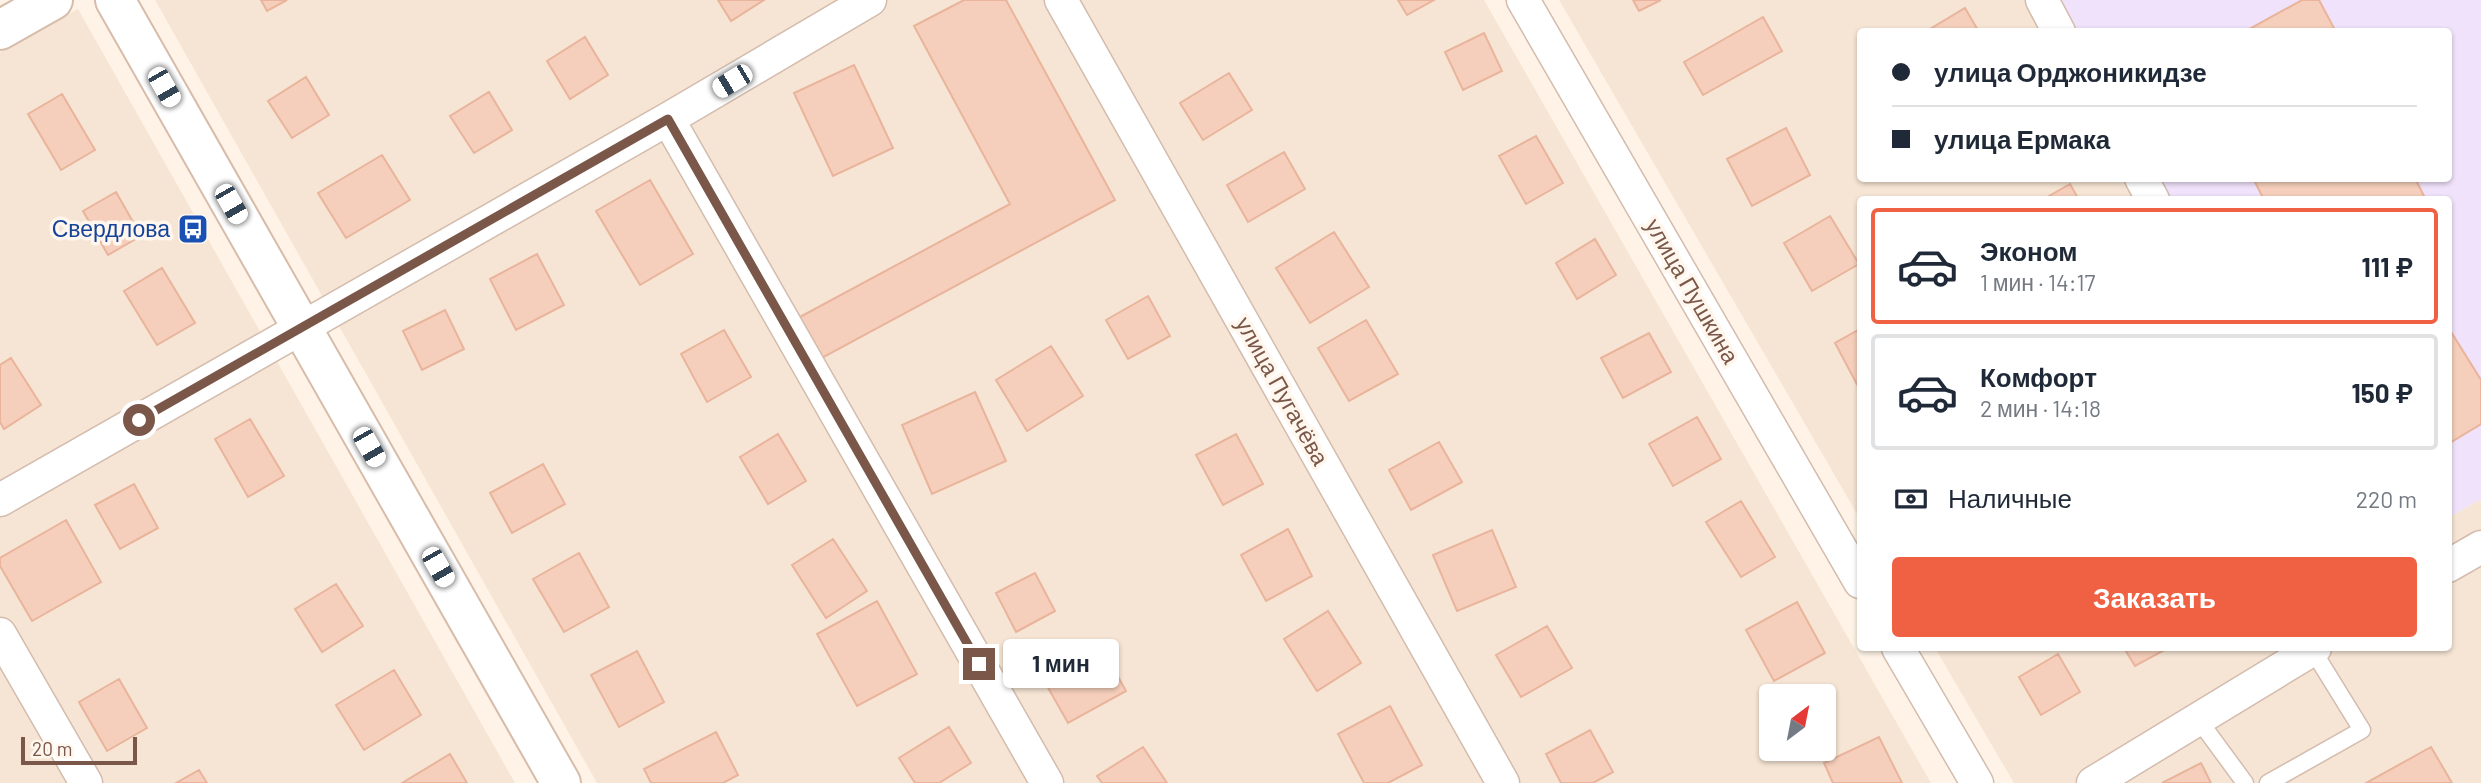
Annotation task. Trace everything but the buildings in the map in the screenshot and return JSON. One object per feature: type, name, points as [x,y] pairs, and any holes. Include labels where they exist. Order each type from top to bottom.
[{"type":"street","points":[[0,30],[53,0]]},
{"type":"street","points":[[115,0],[561,783]]},
{"type":"street","points":[[0,500],[668,119],[833,9],[870,0]]},
{"type":"street","name":"улица Пугачёва","points":[[1061,0],[1503,783]]},
{"type":"street","name":"улица Пушкина","points":[[1523,0],[1857,577]]},
{"type":"street","points":[[2042,0],[2057,28]]},
{"type":"street","points":[[668,119],[1047,783]]},
{"type":"street","points":[[2452,564],[2481,547]]},
{"type":"street","points":[[0,634],[86,783]]},
{"type":"street","points":[[1900,651],[1977,783]]},
{"type":"street","points":[[2093,783],[2309,651]]},
{"type":"lane","points":[[2268,783],[2362,730],[2316,651]]},
{"type":"lane","points":[[2198,719],[2245,783]]},
{"type":"shaded area","points":[[155,0],[1484,0],[1931,783],[597,783]]},
{"type":"shaded area","points":[[1559,0],[2047,0],[2063,28],[1857,28],[1857,182],[2149,182],[2157,196],[1857,196],[1857,514]]},
{"type":"shaded area","points":[[2047,0],[2481,0],[2481,499],[2452,516],[2452,196],[2157,196],[2149,182],[2452,182],[2452,28],[2063,28]]},
{"type":"shaded area","points":[[78,9],[515,783],[0,783],[0,52]]},
{"type":"shaded area","points":[[2481,499],[2481,783],[2014,783],[1937,651],[2452,651],[2452,516]]},
{"type":"place","name":"Свердлова","points":[[193,229]]},
{"type":"route","points":[[139,420],[668,119],[979,664]]}]
